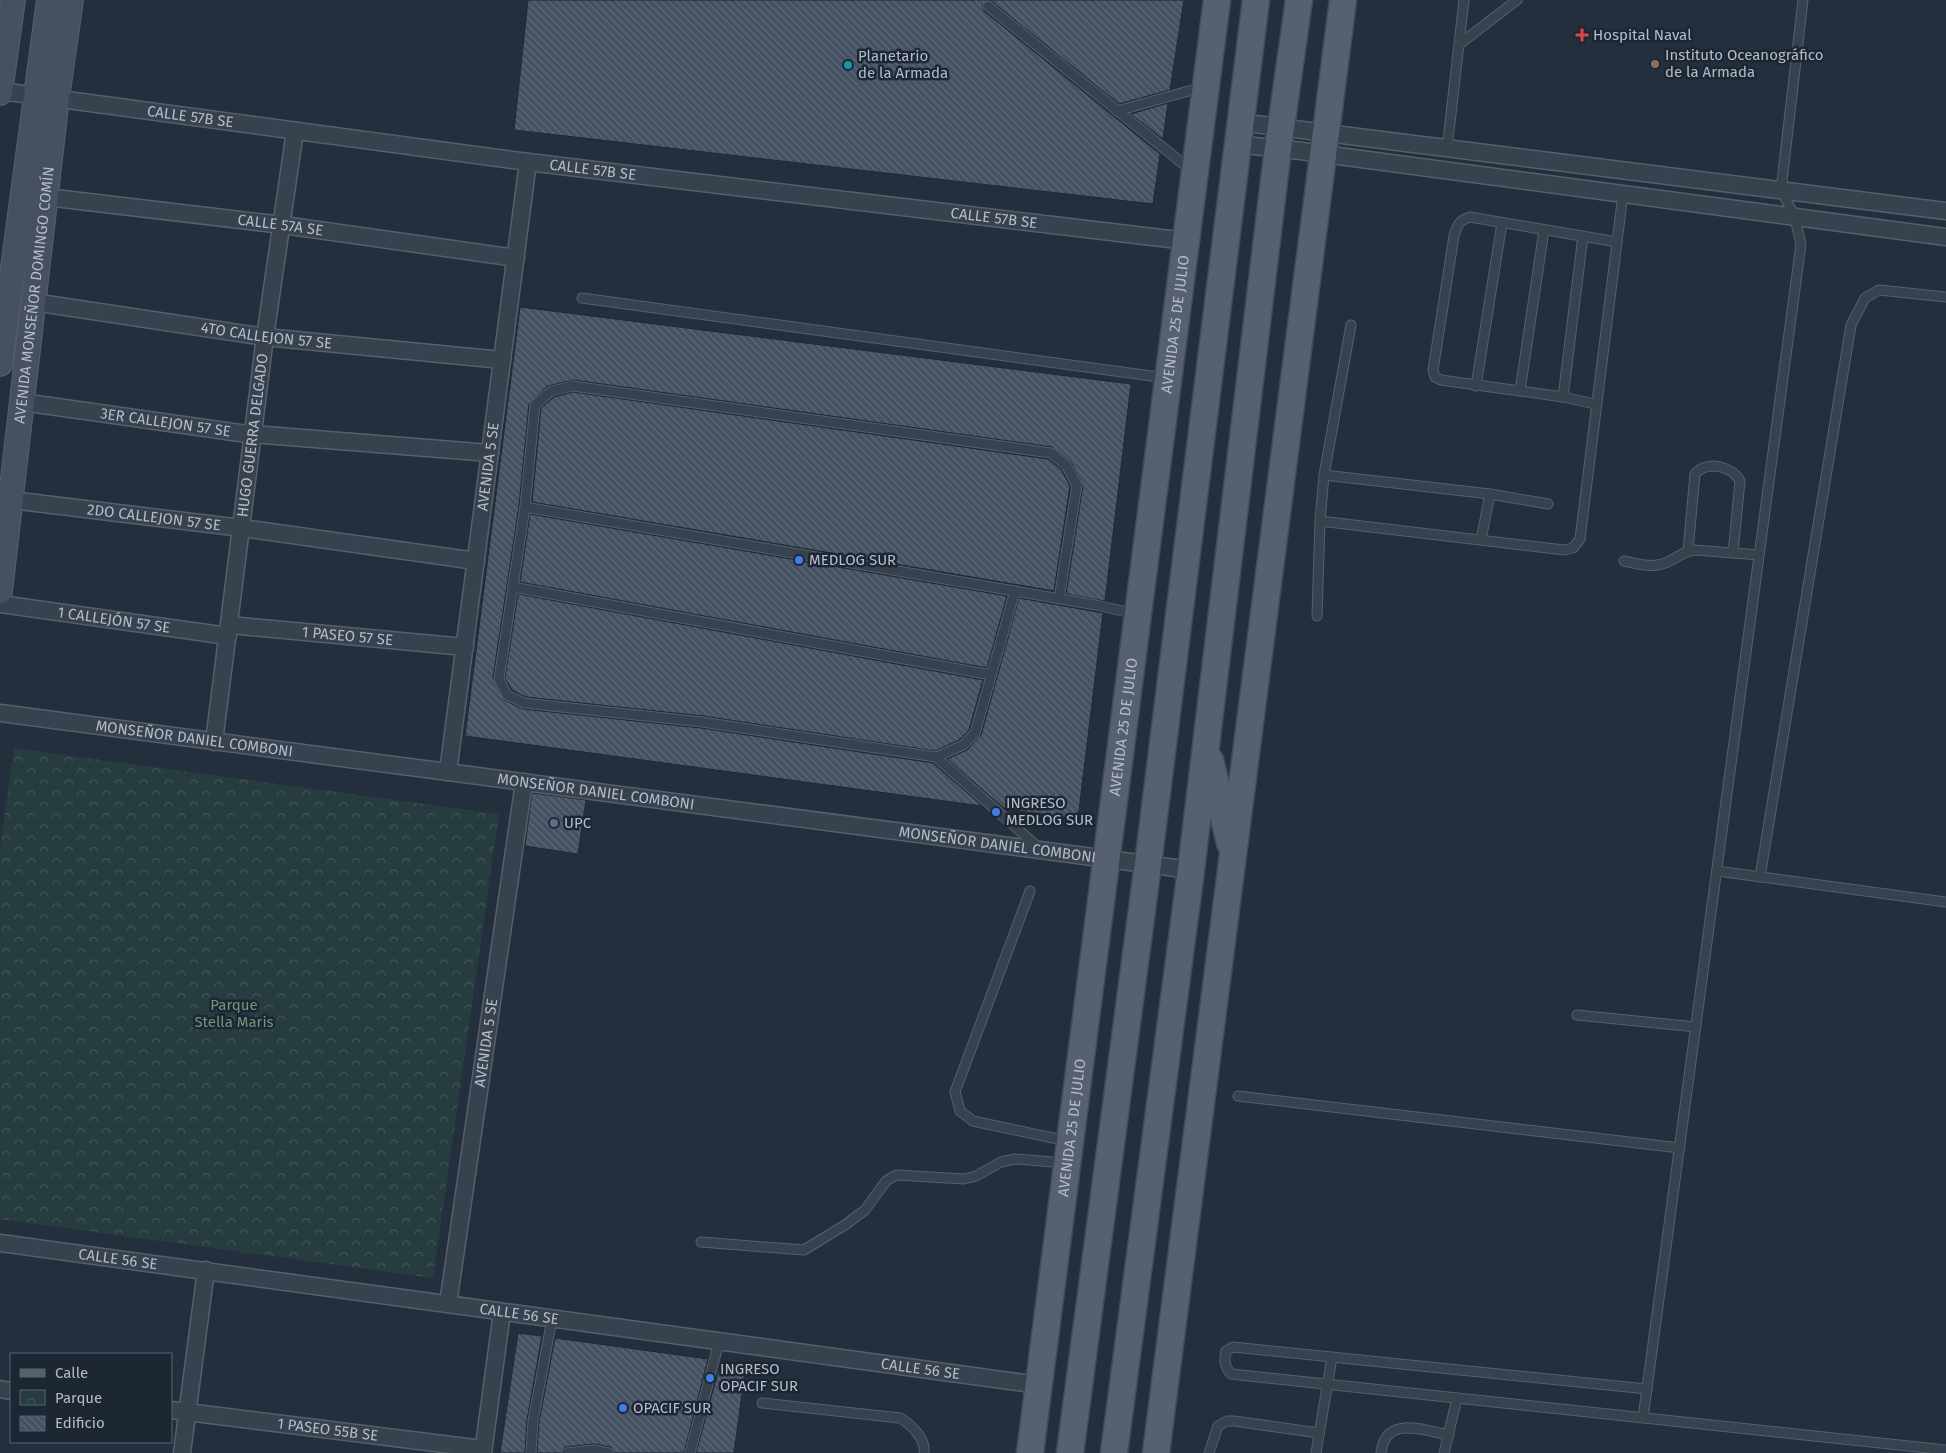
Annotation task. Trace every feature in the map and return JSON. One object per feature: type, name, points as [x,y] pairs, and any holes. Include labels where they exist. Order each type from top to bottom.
[{"type":"main road","points":[[0,92],[13,0]]},
{"type":"main road","name":"AVENIDA MONSEÑOR DOMINGO COMÍN","points":[[0,591],[46,198],[46,97],[49,0]]},
{"type":"main road","name":"AVENIDA MONSEÑOR DOMINGO COMÍN","points":[[0,364],[46,97],[71,0]]},
{"type":"main road","name":"AVENIDA 25 DE JULIO","points":[[1030,1453],[1217,0]]},
{"type":"main road","points":[[1070,1453],[1148,864],[1239,122],[1256,0]]},
{"type":"main road","points":[[1114,1453],[1191,870],[1273,190],[1299,0]]},
{"type":"main road","points":[[1156,1453],[1234,859],[1343,0]]},
{"type":"main road","points":[[1239,122],[1248,108],[1262,114],[1277,111],[1281,127]]},
{"type":"main road","points":[[1233,174],[1248,166],[1258,166],[1267,174],[1273,190]]},
{"type":"main road","points":[[1206,744],[1234,859]]},
{"type":"street","name":"CALLE 57B SE","points":[[0,92],[528,162],[1186,241]]},
{"type":"street","points":[[1239,122],[1281,127],[1324,144],[1443,170],[1794,215],[1946,237]]},
{"type":"street","name":"HUGO GUERRA DELGADO","points":[[214,742],[265,337],[283,225],[295,131]]},
{"type":"street","points":[[1324,144],[1447,149],[1946,211]]},
{"type":"street","points":[[1443,170],[1447,149]]},
{"type":"street","name":"AVENIDA 5 SE","points":[[448,772],[528,162]]},
{"type":"street","name":"CALLE 57A SE","points":[[46,198],[283,225],[516,258]]},
{"type":"street","name":"4TO CALLEJON 57 SE","points":[[33,302],[265,337],[502,360]]},
{"type":"street","name":"3ER CALLEJON 57 SE","points":[[22,402],[254,434],[490,454]]},
{"type":"street","name":"2DO CALLEJON 57 SE","points":[[10,500],[242,528],[476,561]]},
{"type":"street","name":"1 CALLEJÓN 57 SE","points":[[0,604],[229,630]]},
{"type":"street","name":"1 PASEO 57 SE","points":[[229,630],[465,647]]},
{"type":"street","name":"MONSEÑOR DANIEL COMBONI","points":[[0,714],[1191,870]]},
{"type":"street","name":"AVENIDA 5 SE","points":[[448,1304],[524,782]]},
{"type":"street","name":"CALLE 56 SE","points":[[0,1242],[1039,1385]]},
{"type":"street","points":[[182,1453],[179,1411],[206,1270]]},
{"type":"street","points":[[483,1451],[502,1312]]},
{"type":"street","name":"1 PASEO 55B SE","points":[[179,1411],[483,1451]]},
{"type":"lane","points":[[1447,149],[1464,0]]},
{"type":"lane","points":[[1460,42],[1516,0]]},
{"type":"lane","points":[[1643,1418],[1801,244],[1794,215],[1781,190],[1803,0]]},
{"type":"lane","points":[[988,6],[1195,173]]},
{"type":"lane","points":[[1117,111],[1206,87]]},
{"type":"lane","points":[[1320,521],[1564,550],[1574,548],[1580,538],[1595,404],[1623,194]]},
{"type":"lane","points":[[1595,404],[1563,397],[1441,380],[1435,377],[1434,370],[1454,236],[1457,224],[1464,219],[1470,218],[1617,242]]},
{"type":"lane","points":[[1476,386],[1502,223]]},
{"type":"lane","points":[[1520,391],[1544,230]]},
{"type":"lane","points":[[1563,397],[1583,236]]},
{"type":"lane","points":[[1760,877],[1851,325],[1865,298],[1879,290],[1946,297]]},
{"type":"lane","points":[[582,298],[1168,378]]},
{"type":"lane","points":[[1317,616],[1320,521],[1324,475],[1351,325]]},
{"type":"lane","points":[[1015,591],[975,733],[963,745],[936,757],[702,722],[524,703],[507,695],[499,679],[525,507],[534,406],[551,390],[573,386],[1051,452],[1066,465],[1076,485],[1059,599]]},
{"type":"lane","points":[[1688,551],[1695,474],[1706,466],[1729,469],[1736,474],[1740,481],[1733,553]]},
{"type":"lane","points":[[1324,475],[1490,494],[1548,504]]},
{"type":"lane","points":[[1481,540],[1490,494]]},
{"type":"lane","points":[[525,507],[1015,591],[1138,615]]},
{"type":"lane","points":[[1624,561],[1656,566],[1673,560],[1688,551],[1759,555]]},
{"type":"lane","points":[[513,587],[991,675]]},
{"type":"lane","points":[[936,757],[1042,850]]},
{"type":"lane","points":[[1717,871],[1946,902]]},
{"type":"lane","points":[[1030,892],[955,1092],[960,1112],[973,1121],[1069,1152]]},
{"type":"lane","points":[[1577,1015],[1696,1027]]},
{"type":"lane","points":[[1238,1096],[1680,1148]]},
{"type":"lane","points":[[702,1242],[804,1250],[845,1225],[865,1210],[886,1181],[896,1175],[964,1179],[976,1176],[1001,1162],[1069,1152]]},
{"type":"lane","points":[[531,1453],[533,1421],[552,1319]]},
{"type":"lane","points":[[690,1453],[718,1342]]},
{"type":"lane","points":[[1647,1389],[1233,1347],[1226,1350],[1224,1360],[1226,1368],[1231,1374],[1946,1450]]},
{"type":"lane","points":[[1316,1453],[1332,1357]]},
{"type":"lane","points":[[1444,1453],[1457,1398]]},
{"type":"lane","points":[[762,1403],[900,1418],[910,1423],[916,1431],[925,1449],[924,1453]]},
{"type":"lane","points":[[1209,1453],[1218,1426],[1226,1421],[1234,1420],[1319,1433]]},
{"type":"lane","points":[[1381,1453],[1382,1442],[1386,1435],[1396,1429],[1405,1427],[1448,1434]]},
{"type":"lane","points":[[566,1453],[594,1450],[609,1453]]},
{"type":"green space","name":"Parque Stella Maris","points":[[14,748],[499,814],[433,1278],[0,1219],[0,849]]},
{"type":"building","name":"Planetario de la Armada","points":[[528,0],[987,0],[982,5],[984,11],[1160,154],[1153,204],[514,130]]},
{"type":"building","points":[[990,0],[1184,0],[1170,90],[1119,104]]},
{"type":"building","points":[[1168,103],[1163,139],[1131,114]]},
{"type":"building","points":[[520,307],[1131,384],[1105,601],[1066,594],[1083,485],[1071,462],[1052,447],[574,380],[547,386],[529,404],[519,506],[493,678],[504,700],[523,709],[701,728],[933,763],[982,806],[465,736]]},
{"type":"building","points":[[573,392],[1048,459],[1061,469],[1070,486],[1054,591],[532,502],[541,408],[554,397]]},
{"type":"building","points":[[530,514],[1007,596],[987,668],[520,582]]},
{"type":"building","points":[[518,594],[983,680],[969,730],[959,740],[935,751],[703,716],[526,697],[512,690],[505,678]]},
{"type":"building","points":[[1019,598],[1103,613],[1078,819],[1005,809],[947,759],[967,750],[981,735]]},
{"type":"building","name":"UPC","points":[[532,793],[586,800],[578,854],[525,846]]},
{"type":"building","points":[[518,1333],[542,1336],[527,1420],[525,1453],[500,1453]]},
{"type":"building","name":"OPACIF SUR","points":[[555,1338],[708,1359],[684,1453],[615,1453],[611,1447],[594,1444],[565,1447],[560,1453],[537,1453],[539,1422]]},
{"type":"building","points":[[721,1361],[746,1364],[734,1453],[696,1453]]},
{"type":"place","name":"Hospital Naval","points":[[1582,35]]},
{"type":"place","name":"Instituto Oceanográfico de la Armada","points":[[1655,64]]},
{"type":"place","name":"Planetario de la Armada","points":[[848,65]]},
{"type":"place","name":"MEDLOG SUR","points":[[799,560]]},
{"type":"place","name":"INGRESO MEDLOG SUR","points":[[996,812]]},
{"type":"place","name":"UPC","points":[[554,823]]},
{"type":"place","name":"INGRESO OPACIF SUR","points":[[710,1378]]},
{"type":"place","name":"OPACIF SUR","points":[[623,1408]]}]
